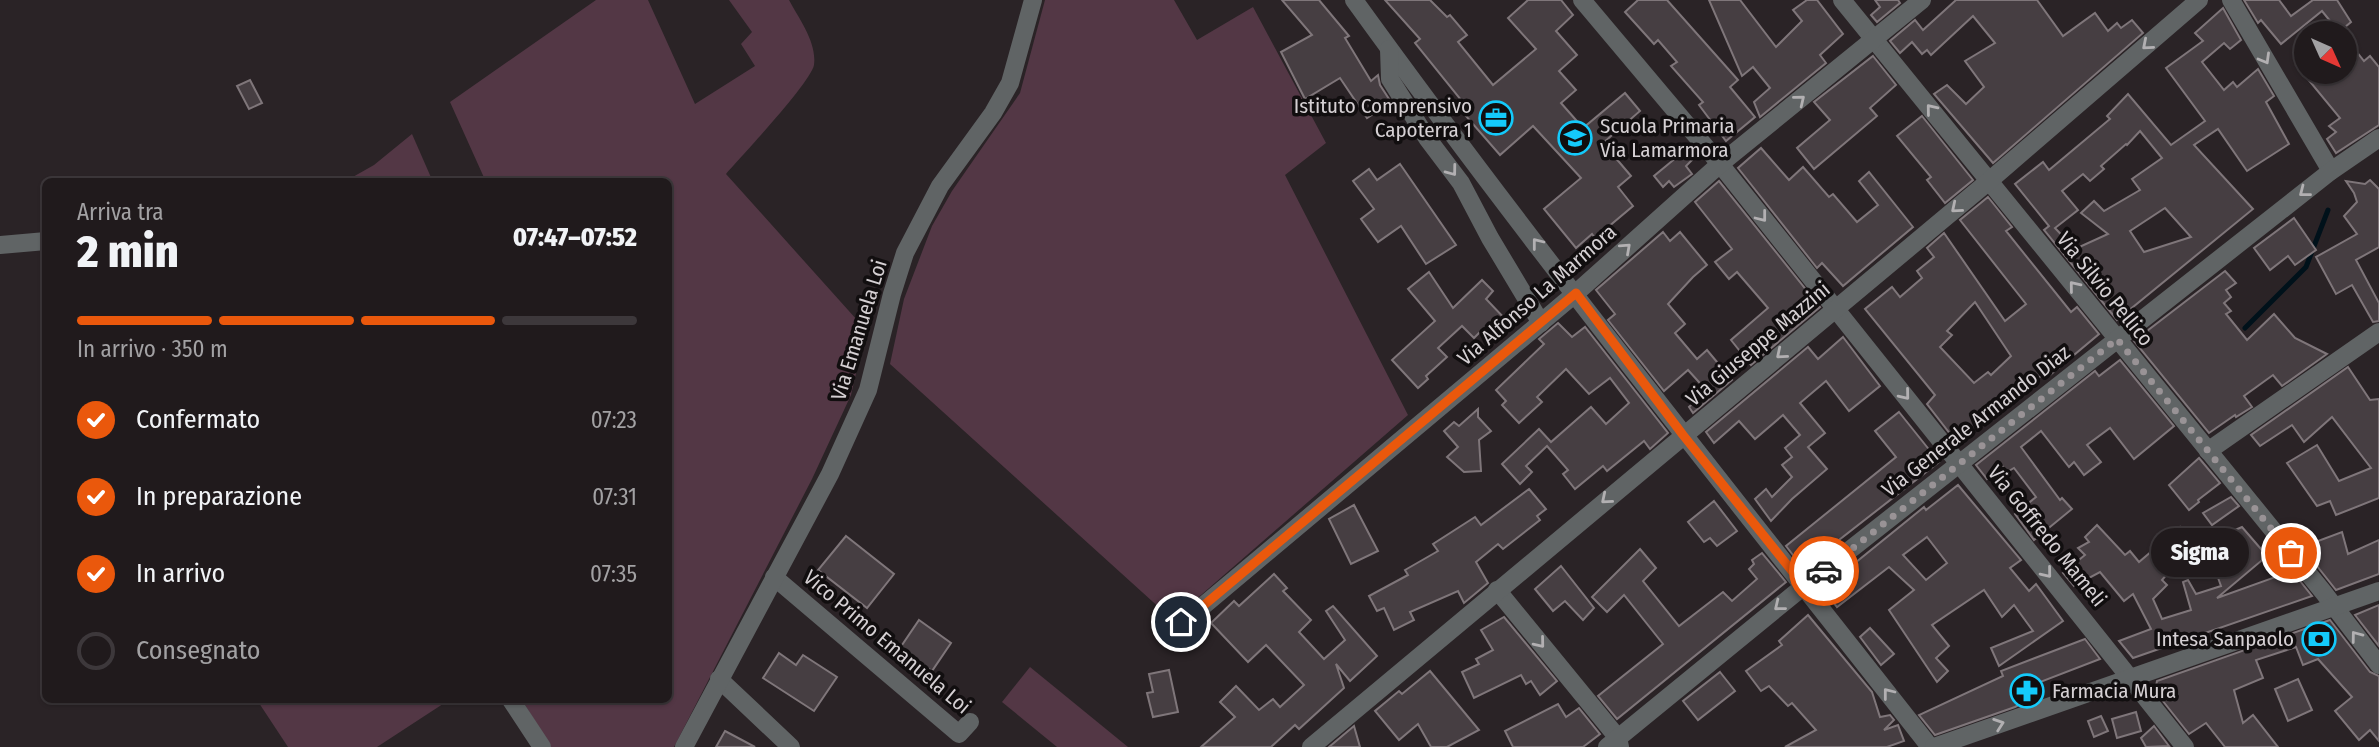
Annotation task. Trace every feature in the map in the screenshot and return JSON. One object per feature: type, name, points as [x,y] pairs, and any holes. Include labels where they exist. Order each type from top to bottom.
[{"type":"street","name":"Via Emanuela Loi","points":[[684,747],[830,474],[868,390],[891,294],[905,253],[940,187],[993,113],[1010,83],[1033,0]]},
{"type":"street","points":[[1354,0],[1433,110],[1683,435],[1932,747],[2379,591]]},
{"type":"street","name":"Via Silvio Pellico","points":[[1842,0],[2379,665]]},
{"type":"street","name":"Via Alfonso La Marmora","points":[[1181,622],[1541,323],[1720,164],[1922,0]]},
{"type":"street","name":"Via Giuseppe Mazzini","points":[[1311,747],[1989,181],[2199,0]]},
{"type":"street","points":[[2231,0],[2331,171]]},
{"type":"street","name":"Via Goffredo Mameli","points":[[1592,3],[2185,747]]},
{"type":"street","points":[[1389,49],[1390,79],[1416,121],[1461,183],[1490,238],[1541,323]]},
{"type":"street","points":[[1416,121],[1433,110]]},
{"type":"street","name":"Via Generale Armando Diaz","points":[[1615,744],[1804,586],[1959,463],[2331,171],[2379,138]]},
{"type":"street","points":[[0,245],[42,241]]},
{"type":"street","points":[[2208,451],[2379,332]]},
{"type":"street","name":"Vico Primo Emanuela Loi","points":[[774,577],[959,734],[970,722]]},
{"type":"street","points":[[1497,590],[1615,744]]},
{"type":"street","points":[[719,679],[791,747]]},
{"type":"street","points":[[513,703],[542,747]]},
{"type":"shaded area","points":[[596,0],[648,0],[695,104],[755,66],[741,44],[752,32],[729,0],[789,0],[810,39],[814,65],[810,74],[760,137],[726,174],[866,330],[851,395],[812,479],[674,747],[551,747],[524,703],[672,703],[672,178],[484,178],[450,102]]},
{"type":"shaded area","points":[[1045,0],[1174,0],[1197,40],[1253,7],[1326,143],[1285,175],[1408,415],[1170,622],[1163,611],[890,364],[904,299],[932,226],[952,191],[1020,93]]},
{"type":"shaded area","points":[[412,134],[431,178],[351,178],[374,165]]},
{"type":"shaded area","points":[[1030,667],[1128,747],[1057,747],[1002,702]]},
{"type":"shaded area","points":[[259,703],[444,703],[377,747],[288,747]]},
{"type":"building","points":[[1282,0],[1319,0],[1349,36],[1345,38],[1371,81],[1378,75],[1380,85],[1391,102],[1367,118],[1340,78],[1305,99],[1281,52],[1312,35]]},
{"type":"building","points":[[1385,0],[1430,0],[1447,17],[1450,15],[1467,35],[1458,42],[1493,85],[1536,49],[1508,18],[1528,0],[1561,0],[1573,15],[1556,31],[1577,55],[1559,71],[1576,90],[1561,103],[1583,128],[1625,93],[1640,111],[1603,143],[1631,176],[1618,187],[1633,206],[1595,238],[1592,234],[1576,248],[1544,209],[1581,178],[1533,126],[1500,155],[1465,115],[1470,111],[1415,43],[1420,39]]},
{"type":"building","points":[[1638,0],[1667,0],[1738,80],[1730,87],[1755,117],[1726,141],[1699,105],[1703,102],[1671,66],[1677,62],[1658,40],[1654,44],[1625,12]]},
{"type":"building","points":[[1709,0],[1740,0],[1776,47],[1802,21],[1793,10],[1807,0],[1817,0],[1843,34],[1820,55],[1826,63],[1760,117],[1754,102],[1770,88],[1753,67],[1742,76]]},
{"type":"building","points":[[1875,0],[1898,0],[1900,3],[1877,22],[1871,15],[1880,7]]},
{"type":"building","points":[[1956,0],[2037,0],[2063,36],[2095,13],[2108,31],[2117,23],[2121,28],[2132,20],[2143,33],[1993,163],[1934,94],[1947,85],[1966,104],[1984,87],[1965,61],[1995,43],[1973,16],[1931,55],[1927,50],[1922,54],[1912,42],[1900,53],[1890,41],[1915,20],[1923,30]]},
{"type":"building","points":[[2244,0],[2279,0],[2291,16],[2313,0],[2337,0],[2350,21],[2330,21],[2322,11],[2310,21],[2294,21],[2294,34],[2281,44],[2261,20],[2258,23]]},
{"type":"building","points":[[2223,8],[2241,40],[2230,49],[2224,43],[2202,62],[2224,90],[2233,82],[2237,87],[2258,69],[2274,96],[2266,102],[2289,144],[2247,171],[2218,129],[2194,145],[2253,209],[2117,320],[2044,230],[2049,226],[2015,184],[2043,162],[2049,170],[2110,119],[2107,116],[2128,94],[2171,145],[2205,121],[2166,68],[2203,41],[2195,33]],"holes":[[[2140,131],[2162,158],[2132,179],[2140,190],[2104,211],[2094,201],[2081,213],[2108,234],[2075,249],[2055,228],[2078,210],[2062,191],[2083,174],[2090,181],[2104,169],[2101,166]],[[2165,208],[2191,237],[2144,252],[2130,231]]]},
{"type":"building","points":[[2357,52],[2364,61],[2370,56],[2379,67],[2379,125],[2336,153],[2327,139],[2336,132],[2329,126],[2340,118],[2312,84],[2357,84]]},
{"type":"building","points":[[1873,56],[1896,85],[1870,108],[1877,116],[1814,169],[1797,148],[1830,120],[1814,102]]},
{"type":"building","points":[[250,80],[262,103],[249,109],[237,86]]},
{"type":"building","points":[[1922,116],[1973,180],[1945,203],[1927,180],[1931,177],[1897,136]]},
{"type":"building","points":[[1689,147],[1697,155],[1686,166],[1692,174],[1674,187],[1669,181],[1663,187],[1654,176]]},
{"type":"building","points":[[1761,148],[1789,180],[1803,167],[1829,197],[1833,194],[1857,222],[1878,205],[1859,181],[1869,172],[1913,227],[1843,286],[1822,263],[1817,268],[1738,168]]},
{"type":"building","points":[[1400,164],[1456,245],[1426,264],[1401,226],[1378,242],[1361,219],[1374,209],[1353,181],[1369,169],[1377,180]]},
{"type":"building","points":[[2370,180],[2379,189],[2379,247],[2356,260],[2379,303],[2379,321],[2373,322],[2352,285],[2336,294],[2316,257],[2357,234],[2344,216],[2357,202],[2346,181],[2365,184]]},
{"type":"building","points":[[1719,181],[1820,307],[1751,365],[1731,340],[1768,308],[1737,272],[1729,279],[1715,262],[1732,249],[1695,202]]},
{"type":"building","points":[[1988,197],[2012,227],[2006,231],[2071,312],[2077,307],[2099,334],[2050,375],[2047,371],[1958,444],[1927,404],[1935,395],[1865,309],[1892,287],[1900,297],[1922,278],[1917,271],[1934,257],[1927,248],[1944,233],[2005,321],[2026,304],[1960,220]],"holes":[[[1975,302],[2011,356],[1991,375],[1988,372],[1974,383],[1940,347],[1952,335],[1947,331]]]},
{"type":"building","points":[[2294,218],[2316,250],[2295,265],[2288,256],[2270,270],[2254,248]]},
{"type":"building","points":[[1663,232],[1670,241],[1680,232],[1707,265],[1668,304],[1685,324],[1675,333],[1697,359],[1707,350],[1732,380],[1693,413],[1689,407],[1707,391],[1688,370],[1664,391],[1608,320],[1615,314],[1596,290]]},
{"type":"building","points":[[2225,271],[2236,283],[2226,290],[2231,297],[2224,303],[2231,311],[2226,314],[2247,340],[2274,314],[2295,338],[2327,354],[2282,386],[2273,375],[2244,396],[2252,407],[2209,433],[2134,341]]},
{"type":"building","points":[[1429,272],[1453,308],[1482,280],[1493,291],[1486,299],[1508,322],[1496,333],[1492,328],[1486,334],[1482,330],[1474,338],[1462,326],[1438,348],[1447,357],[1426,376],[1428,379],[1418,388],[1392,360],[1435,321],[1408,289]]},
{"type":"building","points":[[1558,323],[1572,337],[1585,327],[1668,433],[1650,449],[1644,441],[1607,471],[1603,466],[1575,489],[1563,474],[1568,470],[1547,446],[1526,466],[1532,472],[1520,484],[1502,464],[1539,429],[1551,442],[1591,407],[1606,424],[1629,403],[1610,378],[1589,394],[1566,369],[1537,397],[1542,402],[1519,423],[1502,405],[1506,401],[1496,390],[1544,344],[1539,339]]},
{"type":"building","points":[[1843,337],[1880,386],[1849,411],[1826,381],[1800,403],[1825,433],[1808,447],[1827,469],[1771,521],[1755,499],[1766,489],[1772,497],[1792,477],[1782,465],[1792,457],[1785,448],[1800,435],[1783,415],[1755,439],[1739,421],[1714,443],[1706,432],[1808,347],[1818,359]]},
{"type":"building","points":[[2120,360],[2174,426],[2134,459],[2110,428],[2087,445],[2101,462],[2084,475],[2074,462],[2069,467],[2041,431],[2021,447],[2060,500],[2062,498],[2072,509],[2034,540],[2015,514],[2036,497],[2014,468],[2007,472],[2003,467],[1987,479],[1976,465],[2095,371],[2099,376]]},
{"type":"building","points":[[2348,367],[2370,400],[2379,399],[2379,498],[2336,515],[2330,501],[2317,506],[2287,463],[2317,445],[2339,481],[2371,468],[2332,417],[2304,442],[2292,425],[2260,446],[2251,435]]},
{"type":"building","points":[[1478,409],[1478,417],[1491,431],[1479,440],[1481,471],[1464,472],[1447,457],[1458,447],[1444,431],[1454,422],[1459,426]]},
{"type":"building","points":[[1899,412],[1939,462],[1803,568],[1786,546],[1896,457],[1875,431]]},
{"type":"building","points":[[2199,458],[2220,483],[2189,510],[2169,485]]},
{"type":"building","points":[[1958,485],[2021,560],[2010,568],[2029,591],[2036,584],[2063,621],[1999,666],[1991,648],[2033,631],[2014,605],[2002,617],[1984,590],[1932,625],[1949,646],[1936,658],[1948,671],[1937,682],[1889,610],[1914,590],[1889,567],[1837,607],[1823,589],[1924,507],[1926,510]],"holes":[[[1927,537],[1947,563],[1926,580],[1903,555]]]},
{"type":"building","points":[[1529,489],[1546,509],[1537,516],[1540,520],[1503,549],[1498,544],[1476,562],[1488,583],[1464,603],[1458,591],[1410,612],[1414,620],[1394,630],[1384,608],[1377,611],[1369,596],[1408,575],[1405,570],[1438,551],[1433,544],[1475,517],[1481,525]]},
{"type":"building","points":[[2231,497],[2239,506],[2212,525],[2203,513]]},
{"type":"building","points":[[1714,501],[1737,531],[1717,546],[1710,538],[1704,542],[1688,522]]},
{"type":"building","points":[[1354,505],[1378,551],[1351,564],[1329,519]]},
{"type":"building","points":[[2097,525],[2125,555],[2130,551],[2139,562],[2180,527],[2194,551],[2167,569],[2169,572],[2162,580],[2167,585],[2153,599],[2162,619],[2191,610],[2183,582],[2188,580],[2196,594],[2221,586],[2217,575],[2234,564],[2221,549],[2228,544],[2221,536],[2242,527],[2267,556],[2217,598],[2292,571],[2312,596],[2133,658],[2119,641],[2151,629],[2133,594],[2124,601],[2100,572],[2074,586],[2063,573],[2085,555],[2078,548],[2089,542],[2085,537]]},
{"type":"building","points":[[2342,532],[2348,554],[2379,540],[2379,574],[2336,590],[2302,547]]},
{"type":"building","points":[[846,536],[894,574],[867,608],[818,570]]},
{"type":"building","points":[[1640,549],[1656,568],[1643,581],[1679,626],[1723,592],[1732,601],[1757,579],[1749,569],[1754,564],[1752,560],[1762,553],[1786,582],[1617,719],[1598,696],[1663,644],[1624,595],[1607,612],[1592,597]]},
{"type":"building","points":[[1561,566],[1594,608],[1583,620],[1565,601],[1553,611],[1535,589]]},
{"type":"building","points":[[1274,574],[1287,588],[1283,591],[1311,620],[1299,632],[1324,659],[1345,640],[1326,611],[1333,606],[1377,656],[1350,681],[1336,664],[1344,688],[1299,729],[1295,725],[1271,747],[1201,747],[1235,717],[1220,702],[1236,686],[1259,710],[1273,699],[1280,707],[1304,685],[1266,645],[1248,662],[1211,623],[1234,601],[1239,606]]},
{"type":"building","points":[[2379,605],[2379,646],[2355,615]]},
{"type":"building","points":[[1808,615],[1872,692],[1880,717],[1890,715],[1894,720],[1884,730],[1898,725],[1904,741],[1887,747],[1785,747],[1816,730],[1792,703],[1788,706],[1769,686],[1761,691],[1746,671],[1782,645],[1779,641]]},
{"type":"building","points":[[1504,617],[1557,681],[1540,695],[1531,681],[1526,684],[1521,675],[1474,698],[1462,672],[1479,664],[1476,659],[1493,650],[1481,630]]},
{"type":"building","points":[[919,620],[951,643],[932,671],[900,648]]},
{"type":"building","points":[[2330,620],[2370,672],[2379,676],[2379,741],[2370,730],[2359,740],[2335,711],[2352,697],[2318,659],[2303,665],[2296,647],[2256,660],[2263,678],[2234,690],[2243,723],[2253,715],[2278,747],[2225,747],[2206,723],[2189,734],[2155,691],[2157,681]]},
{"type":"building","points":[[1870,628],[1894,654],[1881,665],[1860,637]]},
{"type":"building","points":[[2085,639],[2100,659],[2040,682],[2043,692],[2015,707],[1935,735],[1919,715],[2003,676],[2001,671]]},
{"type":"building","points":[[779,653],[796,665],[803,655],[837,677],[814,711],[763,678]]},
{"type":"building","points":[[1169,670],[1178,712],[1153,717],[1147,693],[1153,692],[1149,674]]},
{"type":"building","points":[[1430,671],[1479,730],[1447,747],[1431,747],[1418,724],[1399,740],[1375,711],[1399,691],[1402,694]]},
{"type":"building","points":[[1720,672],[1735,691],[1698,720],[1683,701]]},
{"type":"building","points":[[2298,679],[2312,710],[2288,721],[2275,689]]},
{"type":"building","points":[[1558,704],[1566,717],[1579,708],[1600,734],[1583,747],[1513,747],[1505,731]]},
{"type":"building","points":[[2136,712],[2141,731],[2117,738],[2112,719]]},
{"type":"building","points":[[2101,716],[2108,731],[2094,737],[2088,721]]},
{"type":"building","points":[[1354,726],[1360,747],[1329,747]]},
{"type":"building","points":[[2154,726],[2169,746],[2146,747],[2141,738]]},
{"type":"building","points":[[725,731],[755,747],[716,747]]},
{"type":"waterway","points":[[2245,328],[2306,267],[2328,210]]},
{"type":"way so far","points":[[1824,571],[2117,339],[2291,553]]},
{"type":"place","name":"Istituto Comprensivo Capoterra 1","points":[[1496,118]]},
{"type":"place","name":"Scuola Primaria Via Lamarmora","points":[[1575,138]]},
{"type":"place","name":"Sigma","points":[[2291,553]]},
{"type":"place","name":"Intesa Sanpaolo","points":[[2319,639]]},
{"type":"place","name":"Farmacia Mura","points":[[2027,691]]},
{"type":"route","points":[[1181,622],[1384,456],[1576,293],[1683,435],[1804,586],[1824,571]]}]
